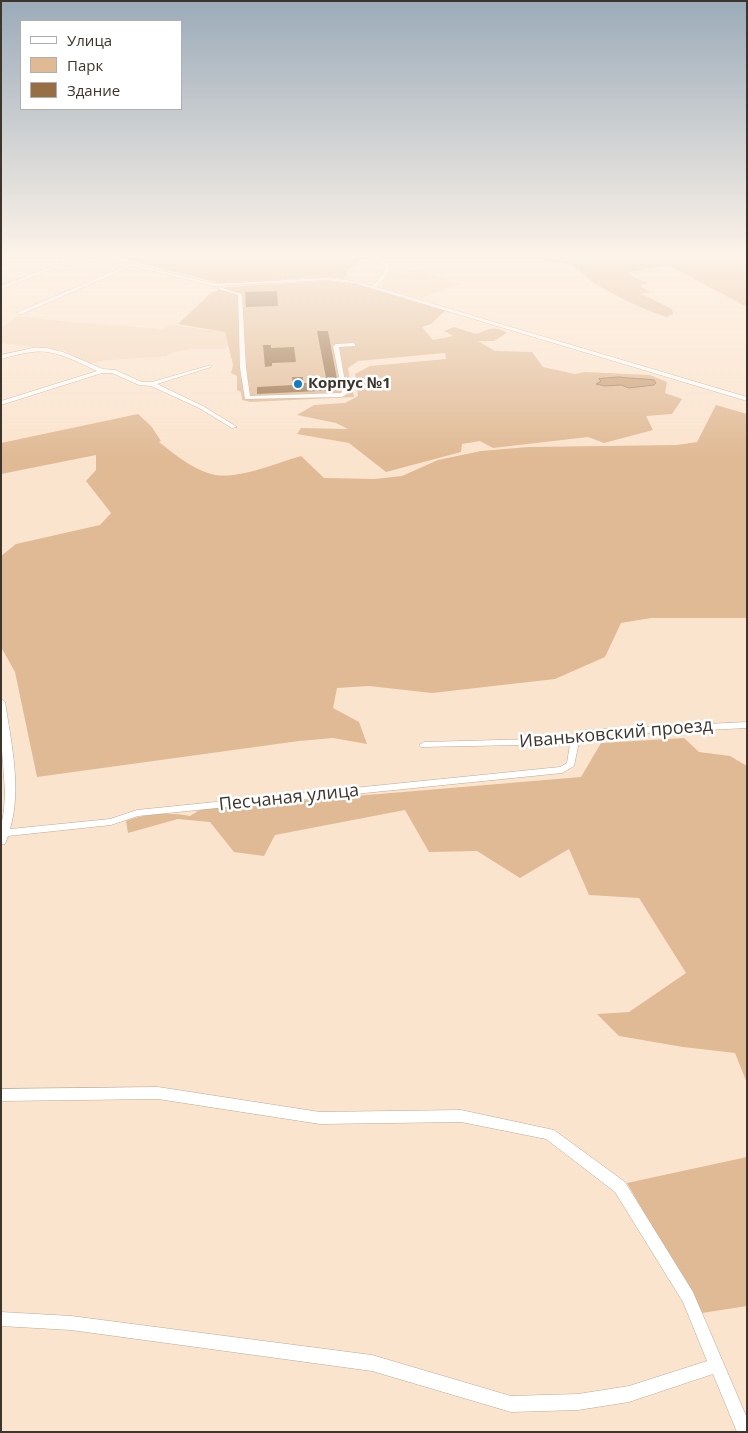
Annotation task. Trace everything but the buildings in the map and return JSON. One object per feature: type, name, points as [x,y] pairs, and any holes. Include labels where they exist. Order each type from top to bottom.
[{"type":"street","points":[[241,324],[243,368],[247,398],[342,395],[346,393],[336,346],[352,345]]},
{"type":"street","points":[[494,324],[747,399]]},
{"type":"street","points":[[3,355],[33,350],[47,350],[61,353],[102,371]]},
{"type":"street","points":[[1,403],[102,371],[112,371],[141,384],[152,384],[209,366]]},
{"type":"street","points":[[152,384],[201,407],[234,427]]},
{"type":"street","points":[[1,702],[11,781],[3,837]]},
{"type":"street","name":"Иваньковский проезд","points":[[424,745],[575,741],[586,734],[747,725]]},
{"type":"street","name":"Песчаная улица","points":[[3,837],[111,822],[137,813],[562,770],[571,764],[575,741]]},
{"type":"street","points":[[1,1095],[158,1092],[320,1118],[461,1116],[549,1134],[620,1187],[688,1297],[745,1432]]},
{"type":"street","points":[[1,1319],[71,1323],[372,1363],[511,1404],[578,1402],[629,1394],[716,1365]]},
{"type":"shaded area","points":[[7,324],[95,324],[162,329],[171,325],[225,332],[229,346],[226,346],[226,349],[191,349],[174,352],[168,356],[107,360],[88,364],[70,356],[66,351],[1,343],[1,328]]},
{"type":"shaded area","points":[[619,377],[654,380],[656,383],[654,385],[629,388],[621,385],[605,386],[596,384],[601,381],[599,379]]},
{"type":"green space","points":[[178,324],[431,324],[422,327],[433,340],[453,336],[444,331],[454,327],[476,334],[495,328],[507,333],[494,341],[478,341],[495,351],[532,352],[543,367],[575,374],[585,372],[650,375],[667,382],[665,393],[682,399],[672,414],[646,416],[653,430],[604,443],[588,437],[493,448],[480,441],[462,444],[461,452],[386,472],[349,443],[297,434],[301,428],[348,429],[336,423],[297,415],[314,405],[345,403],[358,396],[355,374],[370,366],[446,359],[445,353],[358,361],[348,368],[354,397],[250,402],[242,400],[241,392],[237,390],[237,376],[231,373],[233,365],[225,332]]},
{"type":"green space","points":[[716,405],[747,414],[747,618],[651,618],[621,623],[605,657],[555,679],[432,693],[369,686],[337,688],[333,708],[359,722],[367,744],[333,738],[299,741],[37,777],[15,672],[1,647],[1,556],[16,544],[100,525],[111,513],[86,481],[96,470],[96,455],[1,474],[1,443],[138,414],[151,426],[161,441],[159,442],[190,464],[211,474],[221,476],[244,473],[301,456],[324,478],[375,479],[402,476],[438,460],[481,451],[528,447],[677,445],[697,442]]},
{"type":"green space","points":[[684,738],[699,752],[730,756],[747,766],[747,1083],[735,1053],[683,1047],[619,1036],[597,1014],[629,1012],[686,973],[639,898],[589,895],[569,849],[520,878],[477,851],[429,852],[405,810],[275,835],[264,856],[234,852],[210,822],[178,819],[128,833],[126,821],[158,814],[190,816],[201,809],[581,777],[601,743]]},
{"type":"green space","points":[[747,1157],[747,1306],[702,1313],[627,1183]]},
{"type":"place","name":"Корпус №1","points":[[298,384]]}]
